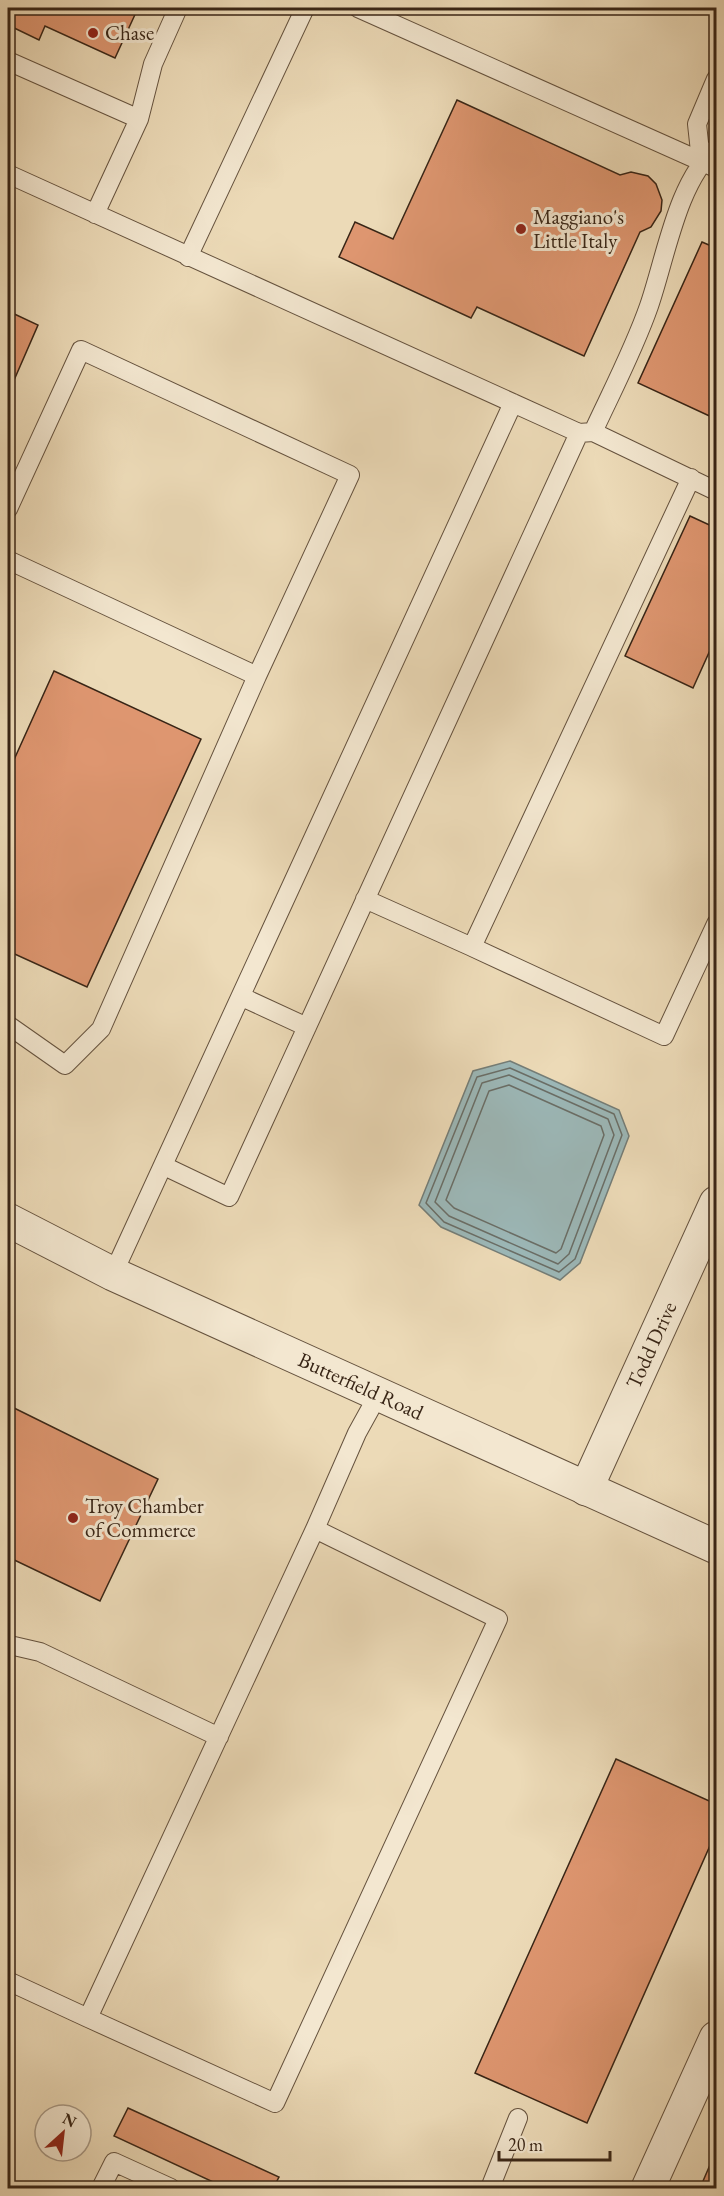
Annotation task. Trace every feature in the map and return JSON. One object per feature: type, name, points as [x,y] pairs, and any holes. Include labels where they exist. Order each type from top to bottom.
[{"type":"street","name":"Todd Drive","points":[[586,1489],[717,1203]]},
{"type":"street","name":"Butterfield Road","points":[[8,1220],[113,1274],[717,1547]]},
{"type":"street","points":[[648,2188],[717,2038]]},
{"type":"lane","points":[[95,214],[139,119],[153,64],[178,8]]},
{"type":"lane","points":[[188,257],[305,8]]},
{"type":"lane","points":[[358,8],[709,164]]},
{"type":"lane","points":[[8,61],[139,119]]},
{"type":"lane","points":[[709,164],[697,124],[717,79]]},
{"type":"lane","points":[[164,1166],[229,1197],[365,899],[586,432],[648,308],[676,217],[717,148]]},
{"type":"lane","points":[[8,174],[513,403],[586,432],[717,491]]},
{"type":"lane","points":[[8,508],[81,350],[350,475],[257,676],[101,1029],[64,1065],[8,1025]]},
{"type":"lane","points":[[113,1274],[513,403]]},
{"type":"lane","points":[[471,947],[691,478]]},
{"type":"lane","points":[[8,560],[257,676]]},
{"type":"lane","points":[[365,899],[664,1036],[717,924]]},
{"type":"lane","points":[[242,997],[307,1027]]},
{"type":"lane","points":[[88,2018],[315,1529],[357,1433],[378,1395]]},
{"type":"lane","points":[[8,1981],[275,2103],[498,1619],[315,1529]]},
{"type":"lane","points":[[8,1647],[14,1646],[40,1652],[219,1737]]},
{"type":"lane","points":[[490,2188],[518,2118]]},
{"type":"lane","points":[[101,2188],[114,2162],[171,2188]]},
{"type":"water","points":[[510,1061],[619,1110],[629,1136],[580,1263],[560,1280],[441,1227],[419,1205],[473,1071]]},
{"type":"building","name":"Chase","points":[[8,8],[138,8],[115,58],[45,26],[39,40],[8,25],[10,10]]},
{"type":"building","name":"Maggiano's Little Italy","points":[[457,100],[620,175],[631,172],[648,176],[656,184],[662,200],[661,211],[651,227],[640,232],[584,356],[477,307],[471,318],[339,257],[355,222],[393,239]]},
{"type":"building","points":[[702,242],[716,248],[716,419],[638,383]]},
{"type":"building","points":[[8,311],[38,325],[8,394]]},
{"type":"building","points":[[690,516],[716,528],[716,637],[693,688],[625,656]]},
{"type":"building","points":[[54,671],[201,739],[87,987],[8,951],[8,773]]},
{"type":"building","name":"Troy Chamber of Commerce","points":[[8,1405],[158,1479],[100,1601],[8,1557]]},
{"type":"building","points":[[616,1759],[716,1804],[716,1832],[587,2123],[475,2073]]},
{"type":"building","points":[[128,2108],[279,2177],[273,2188],[226,2188],[114,2136]]},
{"type":"building","points":[[716,2151],[716,2188],[700,2188]]},
{"type":"place","name":"Chase","points":[[93,33]]},
{"type":"place","name":"Maggiano's Little Italy","points":[[521,229]]},
{"type":"place","name":"Troy Chamber of Commerce","points":[[73,1518]]}]
